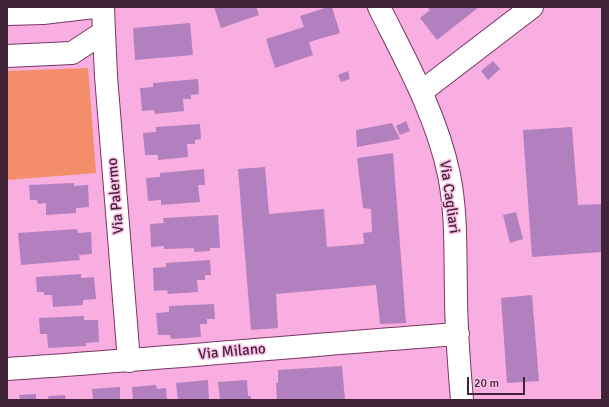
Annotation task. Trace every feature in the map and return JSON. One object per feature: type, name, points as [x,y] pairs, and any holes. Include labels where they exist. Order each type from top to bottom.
[{"type":"street","points":[[7,14],[43,13],[94,7]]},
{"type":"street","name":"Via Palermo","points":[[103,7],[106,76],[129,361]]},
{"type":"street","name":"Via Cagliari","points":[[379,7],[421,92],[438,136],[449,176],[453,213],[462,400]]},
{"type":"street","points":[[421,92],[532,7]]},
{"type":"street","points":[[7,56],[72,53],[104,32]]},
{"type":"street","name":"Via Milano","points":[[7,369],[129,361],[268,348],[458,334]]},
{"type":"shaded area","points":[[88,68],[96,173],[7,180],[7,71]]},
{"type":"building","points":[[214,7],[256,7],[259,15],[221,28]]},
{"type":"building","points":[[332,7],[340,33],[309,42],[313,55],[275,68],[266,39],[304,27],[300,16]]},
{"type":"building","points":[[427,7],[479,7],[437,40],[420,18],[430,10]]},
{"type":"building","points":[[190,23],[193,55],[135,60],[133,28]]},
{"type":"building","points":[[493,61],[500,69],[488,80],[481,71]]},
{"type":"building","points":[[348,71],[350,79],[341,82],[338,75]]},
{"type":"building","points":[[198,79],[199,94],[191,95],[191,99],[183,99],[184,111],[155,114],[154,110],[142,111],[140,88],[153,87],[153,83]]},
{"type":"building","points":[[406,121],[410,131],[400,135],[396,126]]},
{"type":"building","points":[[392,123],[400,139],[357,147],[356,130]]},
{"type":"building","points":[[200,124],[201,139],[195,140],[195,144],[187,144],[188,157],[158,160],[158,155],[145,155],[143,133],[156,132],[156,127]]},
{"type":"building","points":[[572,127],[578,205],[602,204],[602,252],[532,257],[523,130]]},
{"type":"building","points":[[393,153],[406,323],[380,324],[376,285],[276,294],[278,328],[251,330],[238,169],[265,167],[269,214],[324,209],[327,247],[364,244],[363,233],[372,232],[371,209],[363,208],[357,158]]},
{"type":"building","points":[[204,169],[205,185],[198,185],[200,202],[161,205],[161,200],[148,201],[146,178],[160,177],[160,173]]},
{"type":"building","points":[[74,183],[74,186],[88,185],[89,207],[76,208],[76,213],[46,215],[46,203],[38,204],[37,200],[30,200],[29,185]]},
{"type":"building","points":[[516,212],[523,239],[510,243],[503,215]]},
{"type":"building","points":[[218,215],[220,248],[210,248],[210,251],[194,252],[194,248],[164,249],[164,246],[151,247],[150,224],[164,223],[163,218]]},
{"type":"building","points":[[77,229],[78,233],[91,232],[92,254],[79,255],[80,260],[21,265],[18,233]]},
{"type":"building","points":[[210,260],[211,275],[205,275],[205,280],[197,280],[198,292],[168,294],[167,290],[154,291],[153,268],[166,267],[166,263]]},
{"type":"building","points":[[81,274],[81,278],[94,277],[96,299],[83,300],[83,305],[53,307],[52,295],[44,295],[44,292],[37,292],[36,277]]},
{"type":"building","points":[[532,295],[539,381],[507,383],[501,298]]},
{"type":"building","points":[[214,304],[215,319],[207,319],[207,324],[200,324],[201,337],[171,339],[170,335],[158,335],[156,313],[169,312],[169,306]]},
{"type":"building","points":[[84,316],[84,320],[98,320],[99,342],[86,343],[86,346],[48,348],[47,334],[40,334],[39,318]]},
{"type":"building","points":[[342,366],[345,400],[277,400],[276,383],[278,383],[278,370]]},
{"type":"building","points":[[208,380],[209,400],[178,400],[176,383]]},
{"type":"building","points":[[247,380],[248,396],[251,396],[251,400],[220,400],[218,382]]},
{"type":"building","points":[[156,385],[157,389],[166,388],[167,400],[133,400],[132,387]]},
{"type":"building","points":[[120,387],[120,400],[93,400],[92,389]]},
{"type":"building","points":[[36,394],[36,400],[20,400],[19,395]]},
{"type":"building","points":[[65,395],[66,400],[49,400],[48,396]]}]
